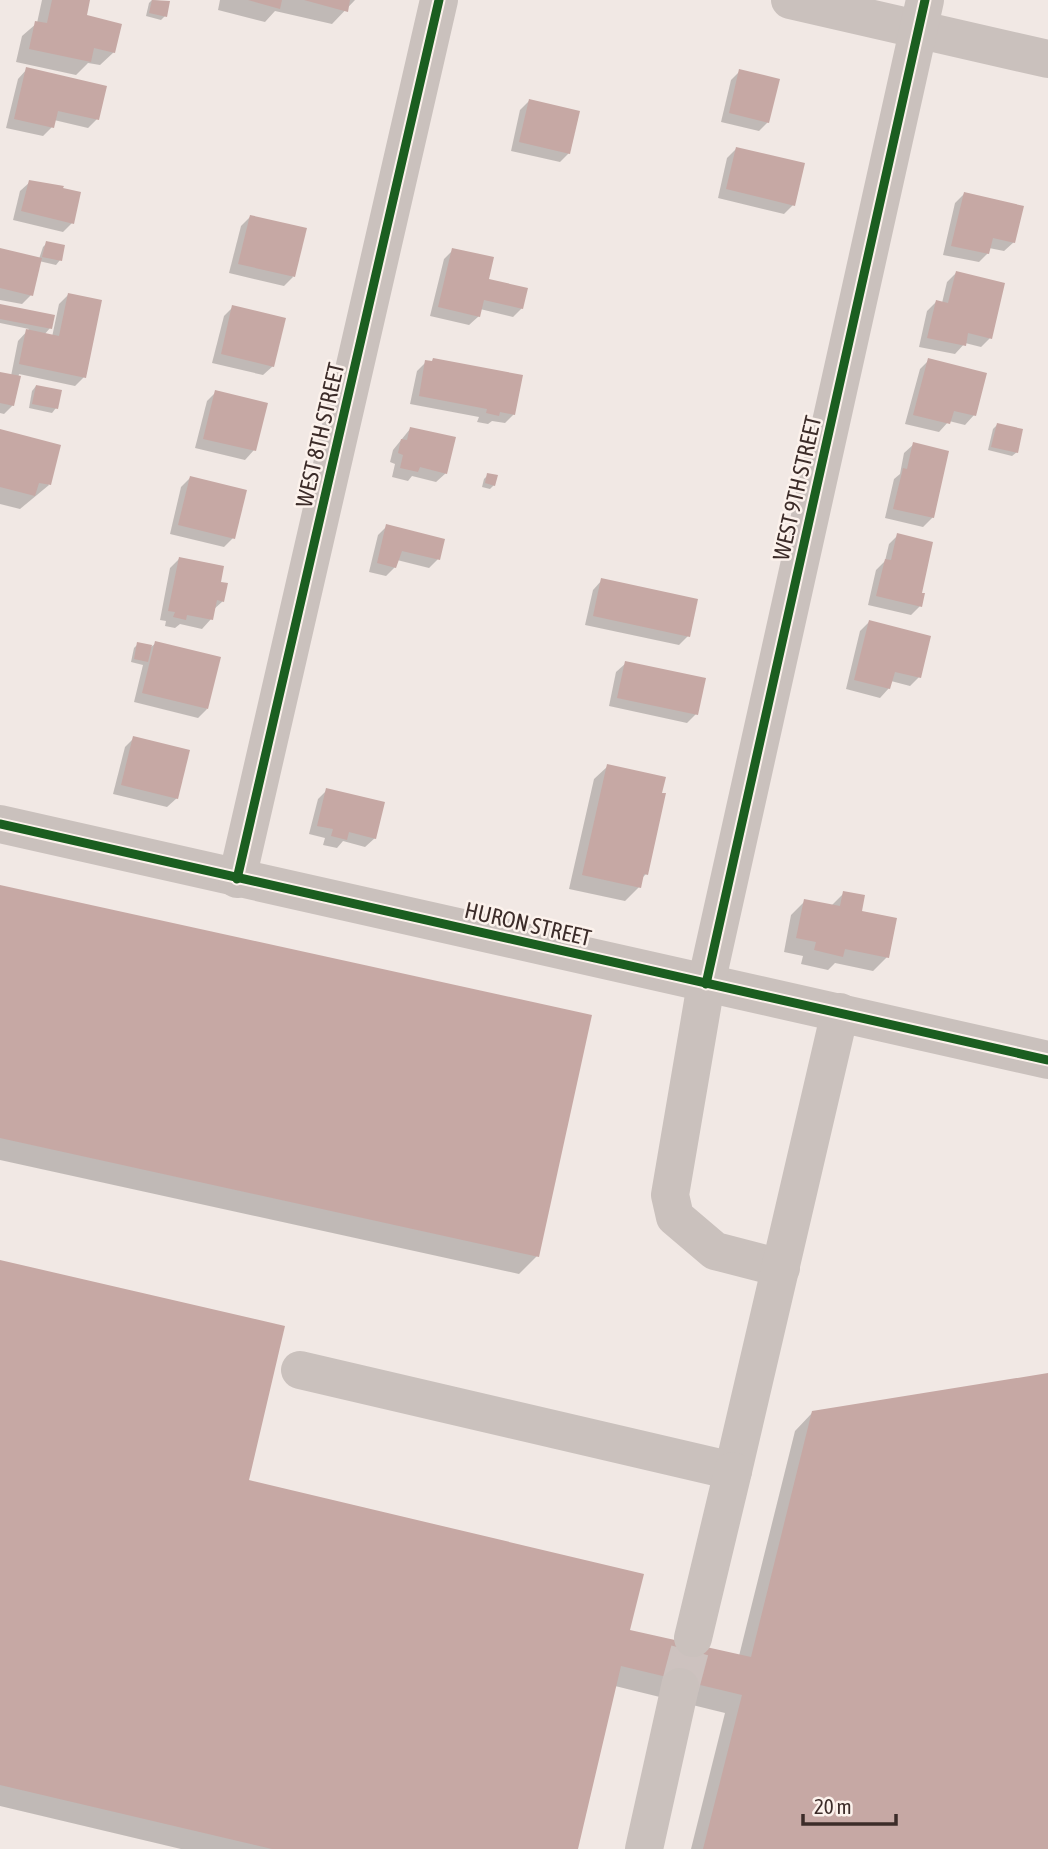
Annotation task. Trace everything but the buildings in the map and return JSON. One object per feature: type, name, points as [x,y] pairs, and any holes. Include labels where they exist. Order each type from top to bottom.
[{"type":"street","name":"WEST 8TH STREET","points":[[237,879],[439,0]]},
{"type":"street","points":[[790,0],[922,14],[1048,59]]},
{"type":"street","name":"WEST 9TH STREET","points":[[781,1268],[715,1251],[675,1217],[670,1195],[706,984],[922,14]]},
{"type":"street","name":"HURON STREET","points":[[0,824],[1048,1060]]},
{"type":"street","points":[[692,1638],[840,1012]]},
{"type":"street","points":[[300,1370],[733,1471]]},
{"type":"street","points":[[644,1849],[680,1687]]},
{"type":"tunnel","points":[[680,1687],[693,1638]]},
{"type":"cycle path","points":[[237,879],[439,0]]},
{"type":"cycle path","points":[[706,984],[925,0]]},
{"type":"cycle path","points":[[0,824],[1048,1060]]}]
